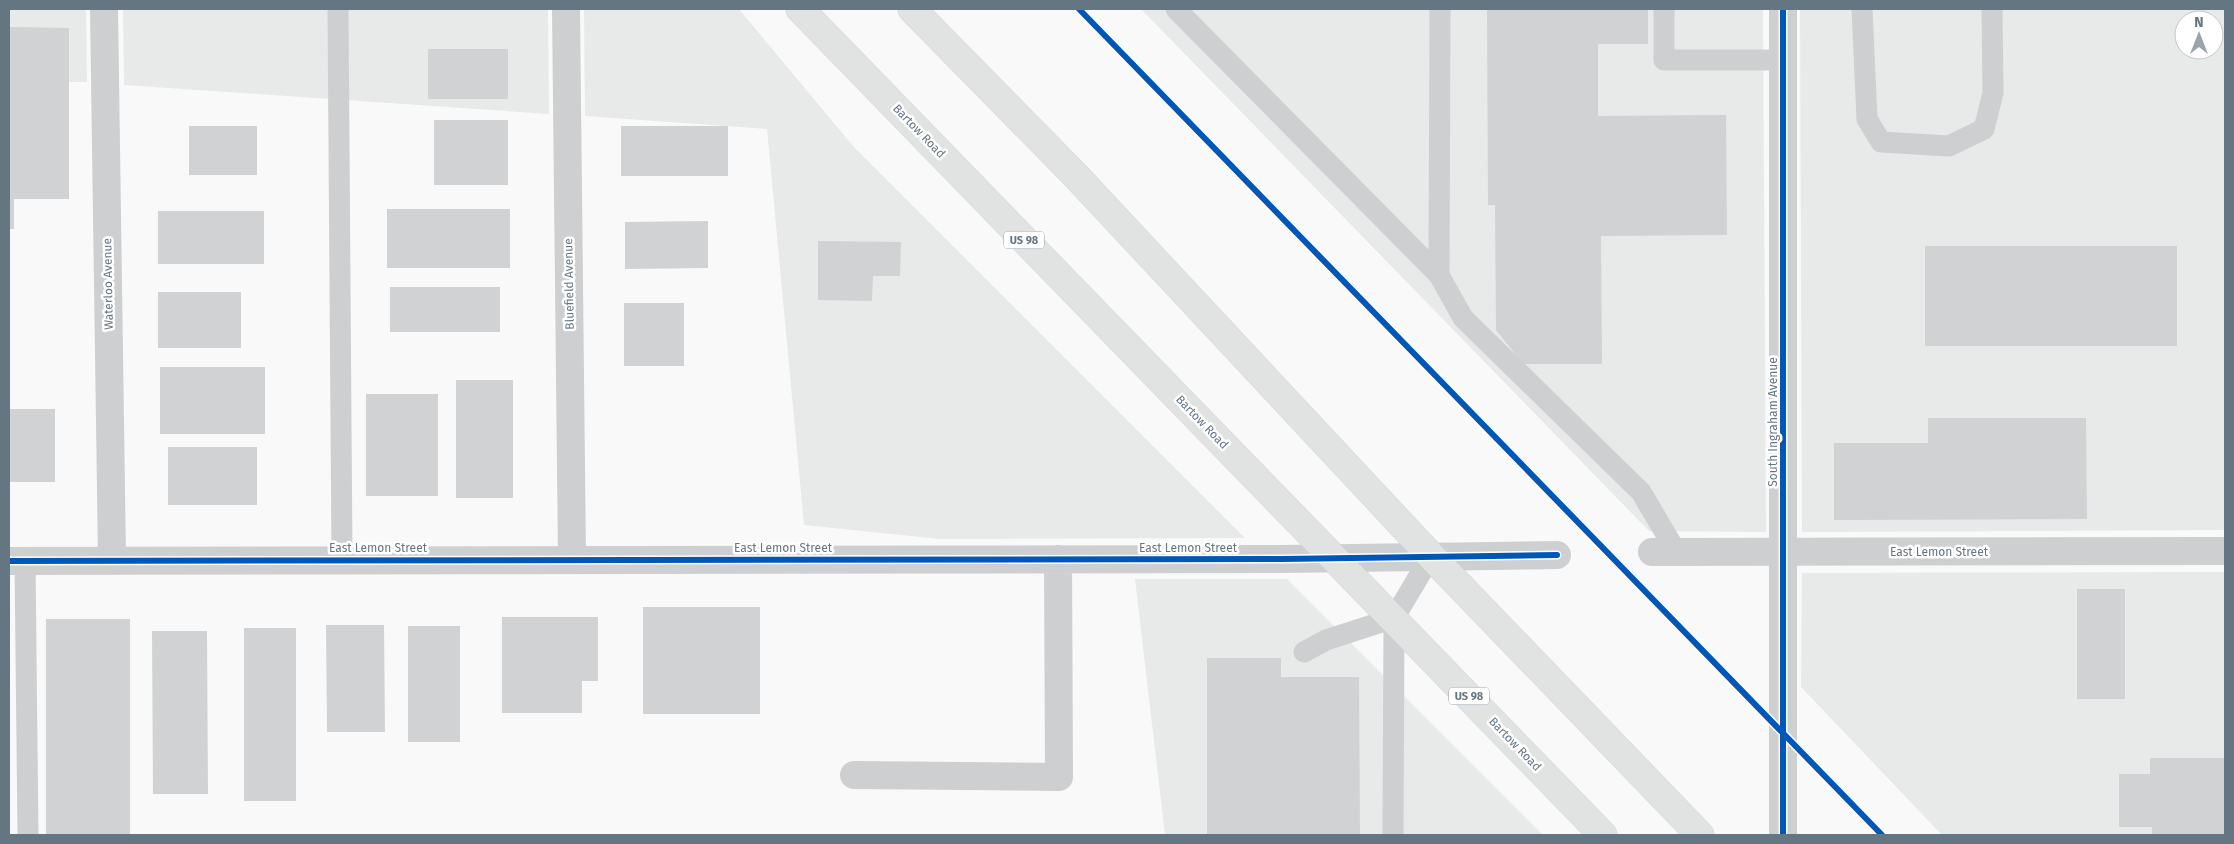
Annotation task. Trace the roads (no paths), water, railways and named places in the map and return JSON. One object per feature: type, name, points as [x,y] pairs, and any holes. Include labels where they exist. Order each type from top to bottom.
[{"type":"main road","name":"Bartow Road","points":[[800,9],[1603,835]]},
{"type":"main road","points":[[912,9],[1076,176],[1432,556],[1700,835]]},
{"type":"street","name":"Waterloo Avenue","points":[[104,9],[112,559]]},
{"type":"street","name":"Bluefield Avenue","points":[[566,9],[572,559]]},
{"type":"street","name":"South Ingraham Avenue","points":[[1782,9],[1783,835]]},
{"type":"street","name":"East Lemon Street","points":[[1664,553],[2225,551]]},
{"type":"street","name":"East Lemon Street","points":[[17,560],[1058,559],[1557,555]]},
{"type":"street","points":[[854,775],[1059,777],[1058,559]]},
{"type":"lane","points":[[338,9],[342,559]]},
{"type":"lane","points":[[1176,9],[1439,275],[1463,318],[1641,492],[1664,553]]},
{"type":"lane","points":[[1664,9],[1664,60],[1783,60]]},
{"type":"lane","points":[[1862,9],[1867,119],[1881,142],[1949,146],[1984,129],[1993,93],[1992,9]]},
{"type":"lane","points":[[1439,275],[1440,16]]},
{"type":"lane","points":[[1393,835],[1394,618],[1432,556]]},
{"type":"lane","points":[[17,560],[28,835]]},
{"type":"lane","points":[[1304,652],[1326,640],[1394,618]]},
{"type":"railway","points":[[1079,9],[1882,835]]}]
